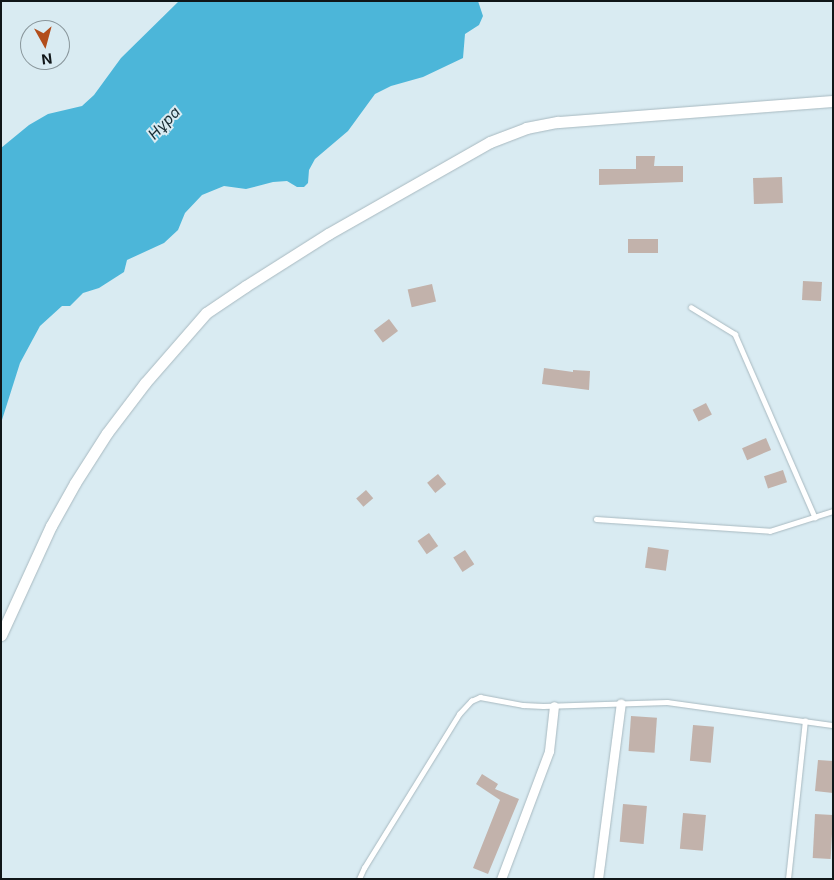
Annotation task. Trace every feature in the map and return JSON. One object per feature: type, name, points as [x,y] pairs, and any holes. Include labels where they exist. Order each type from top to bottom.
[{"type":"street","points":[[1,636],[51,526],[75,483],[107,434],[145,383],[206,313],[246,286],[328,234],[490,142],[526,128],[558,122],[833,101]]},
{"type":"street","points":[[598,879],[621,703]]},
{"type":"street","points":[[501,879],[548,751],[554,706]]},
{"type":"lane","points":[[691,308],[735,334],[815,516]]},
{"type":"lane","points":[[596,519],[770,531],[833,511]]},
{"type":"lane","points":[[360,879],[364,868],[459,714],[471,701],[480,697],[523,705],[554,706],[667,702],[833,725]]},
{"type":"lane","points":[[788,879],[805,721]]},
{"type":"water","name":"Нұра","points":[[179,1],[478,1],[483,16],[479,25],[465,34],[463,58],[423,77],[391,86],[375,94],[348,131],[315,159],[309,170],[308,183],[304,187],[297,187],[287,181],[273,182],[246,189],[224,186],[202,195],[185,213],[178,230],[164,243],[127,260],[124,272],[99,288],[83,293],[70,306],[62,306],[40,326],[20,363],[1,423],[1,148],[29,125],[48,114],[82,106],[94,95],[121,58]]},
{"type":"building","points":[[636,156],[655,156],[654,166],[683,166],[683,182],[599,185],[599,169],[636,169]]},
{"type":"building","points":[[782,177],[783,203],[754,204],[753,178]]},
{"type":"building","points":[[628,239],[658,239],[658,253],[628,253]]},
{"type":"building","points":[[803,281],[822,282],[821,301],[802,300]]},
{"type":"building","points":[[432,284],[436,302],[412,307],[408,290]]},
{"type":"building","points":[[389,319],[398,331],[383,342],[374,330]]},
{"type":"building","points":[[544,368],[573,372],[573,370],[590,371],[589,390],[542,384]]},
{"type":"building","points":[[706,403],[712,415],[699,421],[693,410]]},
{"type":"building","points":[[766,438],[771,450],[747,460],[742,448]]},
{"type":"building","points":[[783,470],[787,482],[768,489],[764,476]]},
{"type":"building","points":[[438,474],[446,484],[435,493],[427,483]]},
{"type":"building","points":[[366,490],[373,498],[363,507],[356,499]]},
{"type":"building","points":[[429,533],[438,546],[427,554],[418,541]]},
{"type":"building","points":[[648,547],[669,550],[666,571],[645,568]]},
{"type":"building","points":[[465,550],[474,564],[463,572],[453,558]]},
{"type":"building","points":[[631,716],[657,718],[654,753],[629,751]]},
{"type":"building","points":[[693,725],[714,727],[711,763],[690,761]]},
{"type":"building","points":[[818,760],[833,761],[833,793],[815,791]]},
{"type":"building","points":[[482,774],[498,784],[495,789],[519,799],[488,874],[473,868],[500,800],[476,784]]},
{"type":"building","points":[[623,804],[647,806],[644,844],[620,842]]},
{"type":"building","points":[[683,813],[706,815],[703,851],[680,849]]},
{"type":"building","points":[[815,814],[833,815],[831,859],[813,858]]}]
